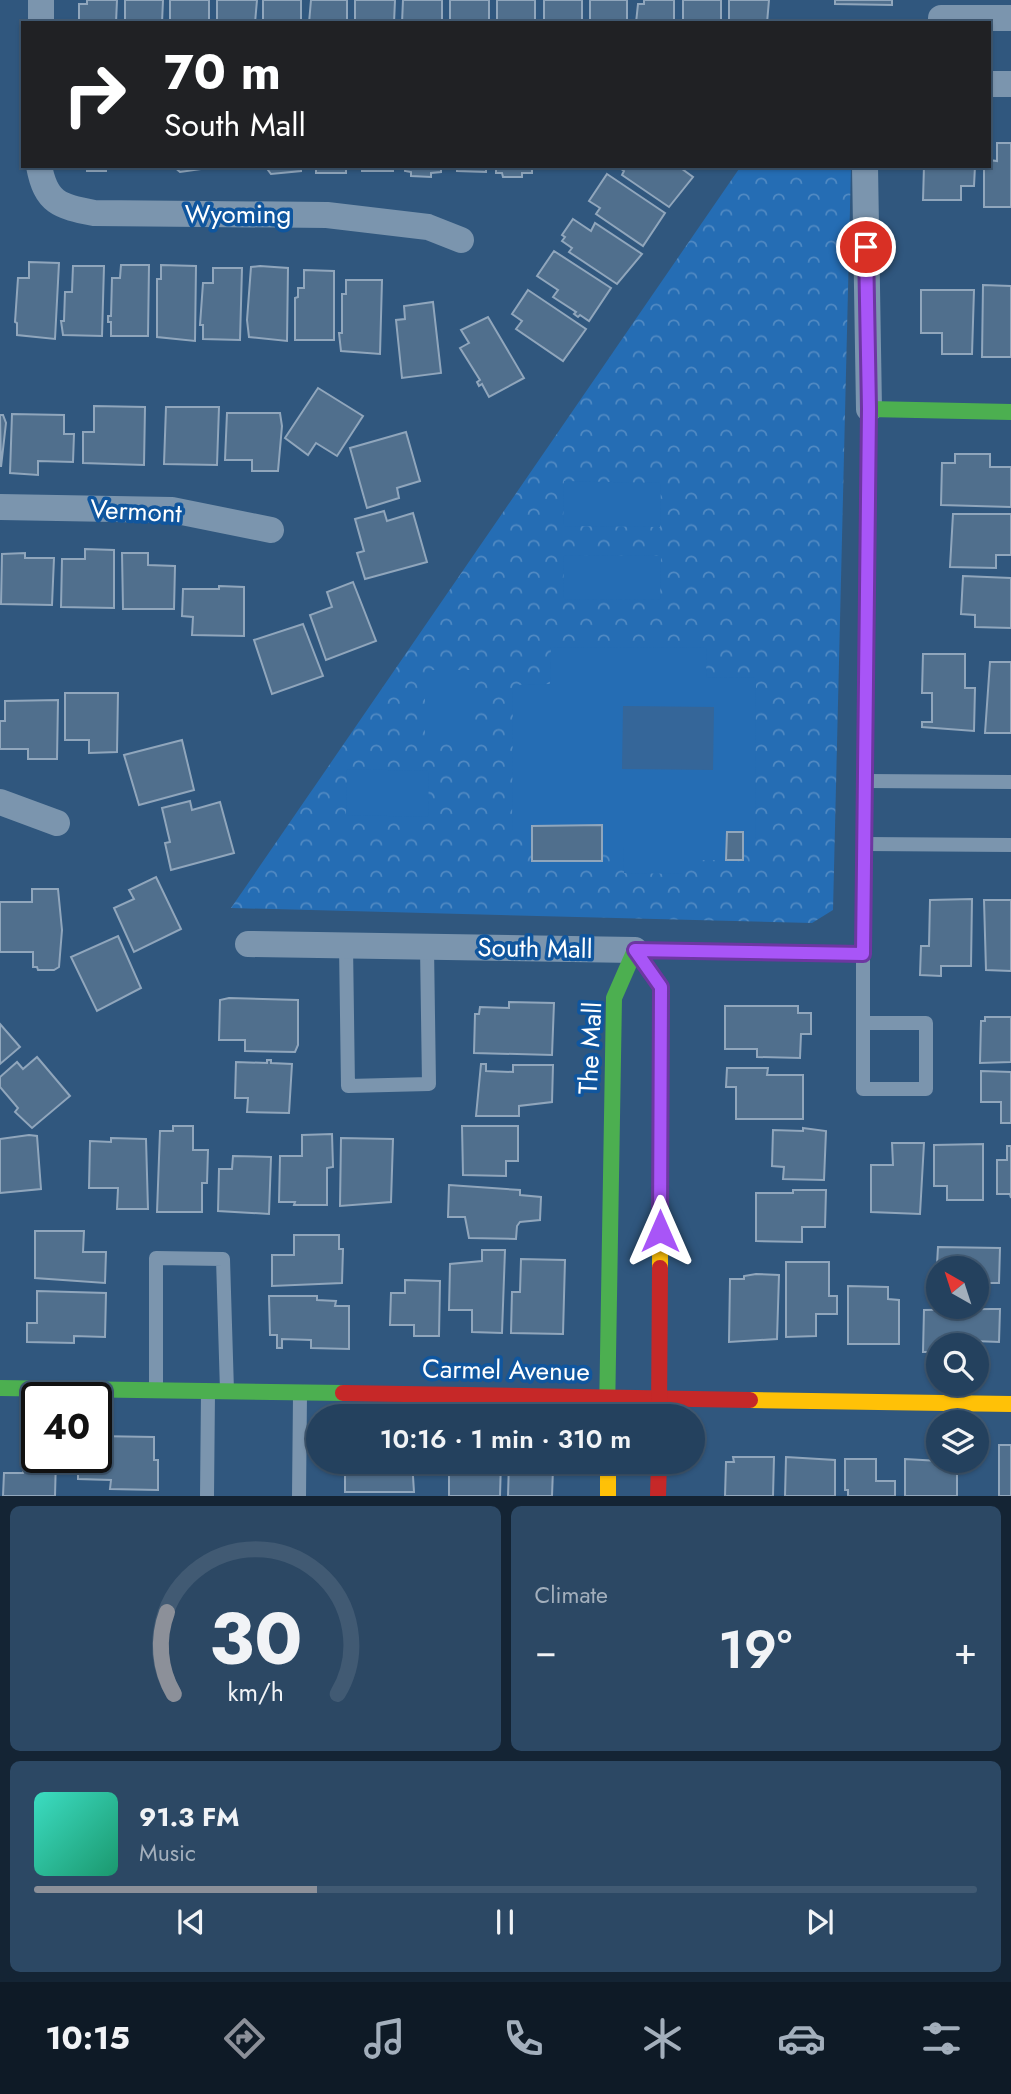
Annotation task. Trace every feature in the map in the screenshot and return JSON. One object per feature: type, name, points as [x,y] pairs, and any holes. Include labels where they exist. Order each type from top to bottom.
[{"type":"street","points":[[41,0],[41,21]]},
{"type":"street","points":[[941,21],[942,18],[1011,18]]},
{"type":"street","points":[[991,84],[1011,84]]},
{"type":"street","name":"Wyoming","points":[[40,168],[48,196],[64,208],[93,214],[327,215],[428,227],[461,240]]},
{"type":"street","points":[[863,954],[869,409],[865,168]]},
{"type":"street","points":[[869,409],[1011,412]]},
{"type":"street","name":"Vermont","points":[[0,507],[172,510],[271,530]]},
{"type":"street","points":[[0,802],[57,823]]},
{"type":"street","name":"South Mall","points":[[248,944],[863,954]]},
{"type":"street","points":[[635,950],[661,987],[659,1404]]},
{"type":"street","name":"The Mall","points":[[607,1404],[614,998],[635,950]]},
{"type":"street","name":"Carmel Avenue","points":[[0,1388],[1011,1404]]},
{"type":"street","points":[[608,1474],[608,1496]]},
{"type":"street","points":[[658,1496],[659,1474]]},
{"type":"lane","points":[[866,780],[1011,782]]},
{"type":"lane","points":[[865,845],[1011,845]]},
{"type":"lane","points":[[346,945],[348,1086],[429,1084],[427,947]]},
{"type":"lane","points":[[863,954],[863,1023],[863,1089],[926,1089],[926,1023],[863,1023]]},
{"type":"lane","points":[[156,1390],[156,1258],[223,1259],[227,1391]]},
{"type":"lane","points":[[207,1496],[208,1392]]},
{"type":"lane","points":[[299,1496],[300,1392]]},
{"type":"green space","points":[[740,168],[851,168],[833,910],[812,923],[231,908]]},
{"type":"green space","points":[[564,481],[661,483],[660,527],[563,526]]},
{"type":"green space","points":[[564,555],[661,556],[660,600],[563,599]]},
{"type":"green space","points":[[551,647],[707,648],[706,677],[756,678],[755,840],[743,840],[743,860],[682,860],[682,874],[624,873],[623,847],[602,847],[602,861],[532,861],[532,830],[512,830],[513,685],[550,684]]},
{"type":"green space","points":[[425,670],[472,670],[472,742],[425,742]]},
{"type":"green space","points":[[347,769],[429,771],[428,817],[346,815]]},
{"type":"shaded area","points":[[623,706],[714,707],[713,770],[622,769]]},
{"type":"building","points":[[87,0],[117,0],[116,21],[79,21],[79,4],[87,4]]},
{"type":"building","points":[[125,0],[163,0],[162,21],[125,21]]},
{"type":"building","points":[[170,0],[209,0],[209,21],[170,21]]},
{"type":"building","points":[[217,0],[257,0],[255,21],[217,21]]},
{"type":"building","points":[[263,0],[301,0],[301,21],[263,21]]},
{"type":"building","points":[[311,0],[347,0],[347,21],[309,21]]},
{"type":"building","points":[[355,0],[395,0],[394,21],[355,21]]},
{"type":"building","points":[[403,0],[442,0],[442,21],[402,21]]},
{"type":"building","points":[[450,0],[489,0],[489,21],[450,21]]},
{"type":"building","points":[[497,0],[535,0],[535,21],[497,21]]},
{"type":"building","points":[[544,0],[582,0],[582,21],[544,21]]},
{"type":"building","points":[[590,0],[627,0],[627,21],[590,21]]},
{"type":"building","points":[[644,0],[674,0],[674,21],[636,21],[638,4],[644,4]]},
{"type":"building","points":[[683,0],[721,0],[721,21],[683,21]]},
{"type":"building","points":[[729,0],[769,0],[767,21],[729,21]]},
{"type":"building","points":[[835,0],[892,0],[892,5],[835,4]]},
{"type":"building","points":[[997,143],[1011,143],[1011,207],[984,207],[984,168],[991,168],[991,160],[997,161]]},
{"type":"building","points":[[87,168],[106,168],[106,171],[87,171]]},
{"type":"building","points":[[175,168],[209,168],[180,172]]},
{"type":"building","points":[[266,168],[301,168],[301,171],[271,174]]},
{"type":"building","points":[[316,168],[346,168],[346,173],[316,173]]},
{"type":"building","points":[[362,168],[393,168],[393,171],[362,171]]},
{"type":"building","points":[[405,168],[441,168],[441,172],[431,173],[431,177],[411,176],[411,172],[405,171]]},
{"type":"building","points":[[457,168],[486,168],[486,172],[457,171]]},
{"type":"building","points":[[496,168],[532,168],[532,173],[522,173],[522,177],[503,177],[502,173],[496,173]]},
{"type":"building","points":[[620,168],[681,168],[693,177],[669,207],[622,175],[624,171]]},
{"type":"building","points":[[924,168],[975,168],[974,186],[961,186],[961,200],[923,200]]},
{"type":"building","points":[[607,174],[665,213],[643,246],[596,214],[600,208],[589,201]]},
{"type":"building","points":[[573,219],[591,231],[595,223],[642,254],[617,284],[569,252],[572,248],[562,241],[565,237],[562,235]]},
{"type":"building","points":[[554,251],[611,288],[589,321],[580,315],[578,317],[574,314],[576,312],[553,297],[558,290],[537,276]]},
{"type":"building","points":[[29,262],[59,263],[55,339],[17,335],[15,322],[18,278],[29,278]]},
{"type":"building","points":[[121,265],[149,265],[148,336],[111,336],[108,316],[111,316],[112,278],[120,278]]},
{"type":"building","points":[[161,265],[196,266],[195,341],[157,337],[157,279],[161,279]]},
{"type":"building","points":[[73,266],[104,266],[102,336],[63,335],[61,321],[64,321],[65,292],[72,292]]},
{"type":"building","points":[[251,267],[288,268],[287,341],[249,337],[247,320]]},
{"type":"building","points":[[213,268],[242,268],[240,340],[203,339],[203,325],[200,325],[203,283],[213,283]]},
{"type":"building","points":[[304,270],[334,271],[334,340],[295,340],[295,298],[298,297],[298,288],[304,288]]},
{"type":"building","points":[[346,280],[382,280],[380,354],[341,351],[339,333],[342,333],[342,294],[346,294]]},
{"type":"building","points":[[983,285],[1011,286],[1011,357],[982,357]]},
{"type":"building","points":[[528,290],[586,329],[563,361],[516,329],[522,321],[512,314]]},
{"type":"building","points":[[921,290],[974,290],[972,354],[942,354],[942,333],[921,333]]},
{"type":"building","points":[[433,302],[441,373],[402,378],[396,320],[405,319],[404,306]]},
{"type":"building","points":[[488,317],[524,378],[489,397],[482,384],[479,386],[477,382],[480,380],[460,348],[469,343],[461,330]]},
{"type":"building","points":[[318,388],[363,416],[337,456],[316,443],[308,455],[285,438]]},
{"type":"building","points":[[94,406],[145,407],[144,465],[83,463],[83,432],[94,432]]},
{"type":"building","points":[[166,407],[219,407],[217,465],[164,464]]},
{"type":"building","points":[[227,413],[280,413],[282,426],[278,471],[252,471],[252,460],[225,460]]},
{"type":"building","points":[[12,414],[64,415],[64,434],[74,434],[73,462],[38,461],[38,475],[10,473]]},
{"type":"building","points":[[0,415],[3,415],[6,423],[1,467]]},
{"type":"building","points":[[406,432],[420,481],[397,488],[399,498],[367,508],[350,448]]},
{"type":"building","points":[[955,454],[990,454],[990,467],[1011,467],[1011,507],[941,505],[942,463],[955,463]]},
{"type":"building","points":[[384,511],[387,521],[413,513],[427,562],[365,579],[357,553],[364,551],[355,519]]},
{"type":"building","points":[[953,514],[1011,514],[1011,555],[996,555],[996,568],[950,567]]},
{"type":"building","points":[[85,549],[114,550],[114,608],[61,607],[62,559],[85,559]]},
{"type":"building","points":[[25,553],[25,558],[54,558],[52,605],[1,604],[2,554]]},
{"type":"building","points":[[122,553],[148,553],[148,565],[175,566],[174,609],[123,609]]},
{"type":"building","points":[[963,576],[1011,578],[1011,628],[975,627],[975,615],[961,614]]},
{"type":"building","points":[[353,582],[376,641],[326,660],[310,615],[332,607],[327,592]]},
{"type":"building","points":[[219,586],[244,587],[244,636],[192,635],[193,617],[182,616],[183,589],[219,589]]},
{"type":"building","points":[[303,624],[323,676],[272,694],[254,640]]},
{"type":"building","points":[[923,654],[965,654],[965,688],[975,688],[974,731],[922,727],[922,722],[932,722],[932,693],[922,693]]},
{"type":"building","points":[[990,662],[1011,662],[1011,733],[985,733]]},
{"type":"building","points":[[65,693],[118,693],[117,752],[89,753],[89,740],[65,740]]},
{"type":"building","points":[[58,700],[57,759],[28,759],[28,749],[0,749],[0,721],[5,721],[5,701]]},
{"type":"building","points":[[182,740],[194,790],[139,805],[124,755]]},
{"type":"building","points":[[190,801],[192,810],[220,802],[234,853],[171,870],[165,843],[170,842],[162,808]]},
{"type":"building","points":[[602,825],[602,861],[532,861],[532,826]]},
{"type":"building","points":[[727,832],[743,832],[743,860],[726,860]]},
{"type":"building","points":[[156,877],[181,929],[134,952],[114,908],[134,899],[129,890]]},
{"type":"building","points":[[32,889],[58,889],[62,930],[59,967],[54,970],[38,970],[33,967],[33,952],[0,952],[0,902],[32,902]]},
{"type":"building","points":[[972,899],[971,966],[941,966],[941,976],[920,975],[921,946],[929,946],[930,900]]},
{"type":"building","points":[[984,900],[1011,900],[1011,971],[986,970]]},
{"type":"building","points":[[118,936],[141,988],[97,1011],[71,957]]},
{"type":"building","points":[[220,1000],[298,1000],[298,1045],[295,1052],[245,1051],[245,1040],[219,1040]]},
{"type":"building","points":[[509,1002],[554,1003],[552,1055],[474,1053],[475,1014],[479,1014],[480,1007],[509,1008]]},
{"type":"building","points":[[725,1006],[798,1006],[798,1013],[811,1013],[811,1034],[801,1034],[800,1058],[757,1057],[757,1049],[725,1049]]},
{"type":"building","points":[[985,1017],[1011,1017],[1011,1062],[980,1063],[981,1021],[985,1021]]},
{"type":"building","points":[[0,1024],[20,1047],[0,1064]]},
{"type":"building","points":[[37,1057],[70,1096],[32,1128],[15,1112],[18,1108],[0,1087],[0,1077],[17,1062],[23,1069]]},
{"type":"building","points":[[267,1060],[271,1060],[271,1063],[292,1064],[289,1113],[247,1112],[248,1098],[235,1098],[236,1062],[267,1063]]},
{"type":"building","points":[[481,1064],[486,1064],[486,1071],[513,1072],[513,1065],[553,1065],[552,1102],[519,1106],[519,1116],[476,1116]]},
{"type":"building","points":[[727,1068],[768,1068],[767,1075],[803,1075],[803,1119],[736,1119],[736,1087],[726,1087]]},
{"type":"building","points":[[981,1071],[1011,1072],[1011,1123],[1001,1123],[1001,1102],[981,1102]]},
{"type":"building","points":[[173,1126],[193,1126],[193,1150],[208,1150],[207,1183],[202,1183],[202,1212],[157,1212],[160,1131],[173,1131]]},
{"type":"building","points":[[462,1126],[518,1126],[518,1161],[506,1161],[506,1176],[463,1175]]},
{"type":"building","points":[[803,1128],[826,1131],[824,1180],[783,1179],[784,1167],[772,1166],[773,1130],[803,1131]]},
{"type":"building","points":[[332,1134],[333,1167],[327,1168],[327,1205],[279,1202],[280,1156],[302,1156],[302,1135]]},
{"type":"building","points":[[37,1136],[41,1189],[0,1193],[0,1139]]},
{"type":"building","points":[[111,1138],[146,1139],[148,1209],[117,1209],[118,1188],[89,1188],[90,1141],[111,1142]]},
{"type":"building","points":[[341,1138],[393,1139],[391,1202],[340,1206]]},
{"type":"building","points":[[892,1143],[924,1143],[920,1214],[871,1212],[871,1165],[893,1165]]},
{"type":"building","points":[[983,1144],[983,1200],[947,1200],[947,1186],[934,1186],[934,1145]]},
{"type":"building","points":[[1007,1146],[1011,1146],[1011,1198],[1010,1194],[997,1194],[997,1160],[1007,1160]]},
{"type":"building","points":[[233,1156],[271,1157],[269,1214],[218,1211],[219,1169],[232,1169]]},
{"type":"building","points":[[449,1185],[520,1190],[520,1195],[541,1197],[540,1220],[520,1222],[516,1239],[469,1238],[465,1217],[448,1217]]},
{"type":"building","points":[[793,1190],[826,1190],[825,1227],[802,1227],[802,1242],[756,1241],[756,1193],[793,1193]]},
{"type":"building","points":[[35,1231],[84,1231],[83,1252],[106,1252],[105,1283],[35,1278]]},
{"type":"building","points":[[294,1235],[339,1235],[339,1249],[343,1249],[342,1283],[272,1286],[272,1255],[294,1255]]},
{"type":"building","points":[[938,1247],[1000,1248],[999,1283],[989,1283],[989,1256],[937,1256]]},
{"type":"building","points":[[482,1250],[505,1250],[502,1333],[472,1332],[472,1310],[449,1310],[450,1264],[482,1261]]},
{"type":"building","points":[[521,1259],[565,1260],[563,1334],[511,1333],[512,1292],[520,1292]]},
{"type":"building","points":[[786,1262],[829,1262],[829,1296],[837,1296],[837,1314],[816,1314],[816,1336],[786,1337]]},
{"type":"building","points":[[779,1275],[777,1339],[729,1342],[730,1279],[744,1279],[744,1276]]},
{"type":"building","points":[[405,1280],[440,1281],[439,1336],[414,1336],[414,1325],[390,1325],[391,1293],[405,1293]]},
{"type":"building","points":[[848,1286],[888,1287],[888,1299],[899,1300],[899,1344],[848,1344]]},
{"type":"building","points":[[37,1291],[106,1293],[105,1337],[74,1336],[74,1343],[27,1342],[27,1323],[37,1323]]},
{"type":"building","points":[[269,1296],[317,1296],[317,1300],[336,1301],[335,1306],[349,1306],[349,1349],[311,1348],[311,1340],[282,1339],[282,1348],[277,1348],[277,1335],[270,1335]]},
{"type":"building","points":[[989,1309],[1000,1309],[999,1342],[989,1342],[989,1333],[926,1333],[926,1352],[923,1352],[924,1310],[926,1320],[989,1320]]},
{"type":"building","points":[[112,1436],[154,1437],[154,1460],[158,1460],[158,1490],[110,1489],[111,1480],[78,1479],[78,1473],[112,1473]]},
{"type":"building","points":[[999,1445],[1011,1445],[1011,1496],[999,1496]]},
{"type":"building","points":[[733,1457],[774,1457],[773,1496],[725,1496],[726,1462],[734,1462]]},
{"type":"building","points":[[786,1457],[835,1460],[835,1496],[785,1496]]},
{"type":"building","points":[[845,1459],[876,1459],[876,1481],[895,1481],[895,1496],[848,1496],[848,1490],[845,1490]]},
{"type":"building","points":[[905,1459],[926,1460],[926,1473],[957,1473],[957,1496],[905,1496]]},
{"type":"building","points":[[4,1473],[56,1473],[55,1496],[3,1496]]},
{"type":"building","points":[[345,1474],[413,1474],[414,1492],[345,1492]]},
{"type":"building","points":[[449,1474],[501,1474],[500,1496],[449,1496]]},
{"type":"building","points":[[509,1474],[553,1474],[552,1496],[508,1496]]},
{"type":"traffic: fast","points":[[867,614],[869,409],[1011,412]]},
{"type":"traffic: fast","points":[[607,1404],[614,998],[635,950]]},
{"type":"traffic: fast","points":[[0,1388],[343,1393]]},
{"type":"traffic: slow","points":[[635,950],[661,987],[660,1268]]},
{"type":"traffic: slow","points":[[750,1400],[1011,1404]]},
{"type":"traffic: slow","points":[[608,1474],[608,1496]]},
{"type":"traffic: jam","points":[[635,950],[863,954],[867,614]]},
{"type":"traffic: jam","points":[[659,1404],[660,1268]]},
{"type":"traffic: jam","points":[[343,1393],[750,1400]]},
{"type":"traffic: jam","points":[[658,1496],[659,1474]]},
{"type":"route","points":[[660,1231],[661,987],[635,950],[863,954],[869,409],[866,247]]}]
